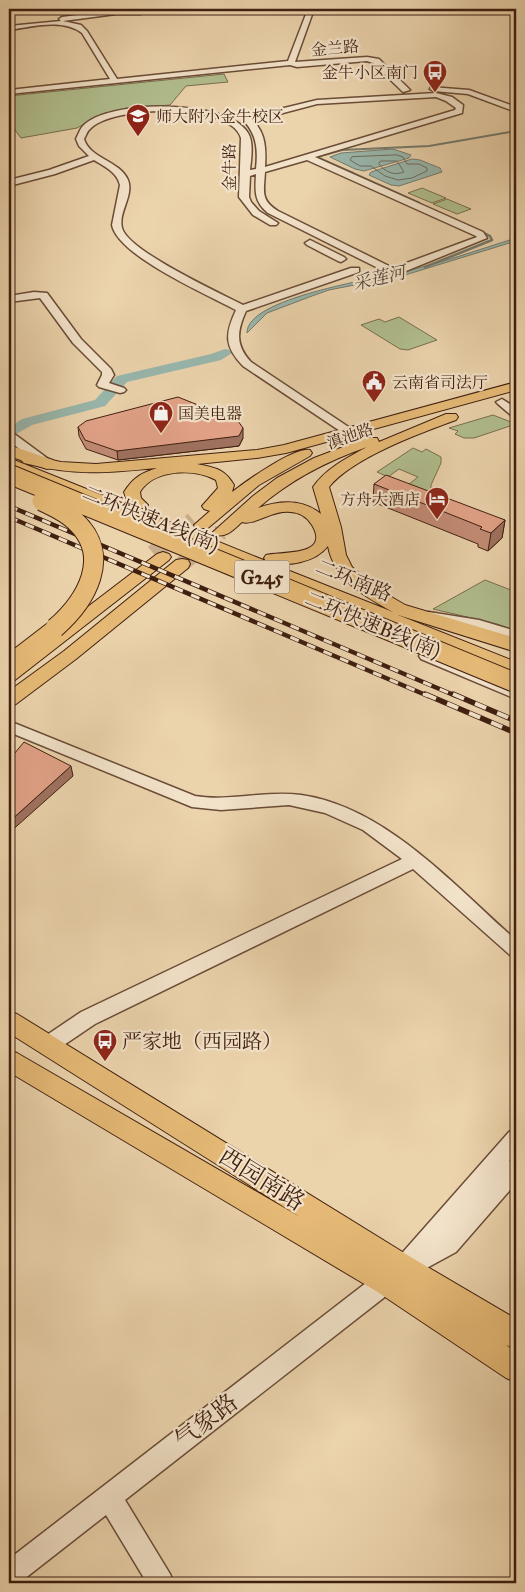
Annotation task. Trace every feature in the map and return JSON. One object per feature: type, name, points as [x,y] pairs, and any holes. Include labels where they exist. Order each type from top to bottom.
[{"type":"highway","points":[[9,450],[47,464]]},
{"type":"highway","name":"二环快速A线(南)","points":[[9,462],[512,653]]},
{"type":"highway","name":"二环快速B线(南)","points":[[9,473],[516,682]]},
{"type":"highway","points":[[9,485],[44,502],[75,521],[89,543],[93,563],[89,586],[74,611],[9,663]]},
{"type":"highway","points":[[297,593],[390,643],[516,695]]},
{"type":"highway","points":[[413,614],[512,653]]},
{"type":"main road","name":"滇池路","points":[[140,505],[132,496],[133,489],[140,480],[153,473],[185,468],[204,470],[218,475],[225,482],[224,492],[197,523],[272,470],[310,450],[347,438],[364,443],[516,386]]},
{"type":"main road","name":"滇池路","points":[[445,413],[509,400]]},
{"type":"main road","points":[[9,456],[78,468],[106,468],[258,454],[292,448],[330,436],[347,438],[445,413]]},
{"type":"main road","points":[[413,614],[368,591],[345,569],[338,556],[333,527],[321,488],[324,482],[334,474],[445,413]]},
{"type":"main road","name":"滇池路","points":[[272,558],[297,559],[314,551],[320,545],[323,535],[317,521],[311,515],[299,509],[275,506],[256,513],[225,533],[280,483],[310,465],[347,438]]},
{"type":"main road","points":[[47,464],[88,484],[413,614]]},
{"type":"main road","name":"二环南路","points":[[9,473],[516,682]]},
{"type":"main road","points":[[9,676],[51,645],[158,555]]},
{"type":"main road","points":[[9,700],[187,566]]},
{"type":"main road","name":"西园南路","points":[[9,1021],[395,1275],[516,1368]]},
{"type":"main road","name":"西园南路","points":[[9,1060],[395,1275],[516,1335]]},
{"type":"street","points":[[59,22],[67,17],[140,12],[154,9]]},
{"type":"street","points":[[291,63],[311,9]]},
{"type":"street","points":[[9,28],[59,22],[73,24],[82,29],[115,81]]},
{"type":"street","name":"金兰路","points":[[9,92],[291,63],[297,65],[373,60],[406,90]]},
{"type":"street","points":[[225,118],[256,108],[310,98],[440,89],[469,92],[516,110]]},
{"type":"street","points":[[245,174],[260,171],[308,157],[459,110],[460,107],[449,99],[436,95],[317,102],[250,120],[249,122],[257,128],[261,136],[260,171],[259,196],[268,208],[386,270],[397,271],[482,238],[480,234],[308,157]]},
{"type":"street","name":"金牛路","points":[[242,309],[156,262],[124,239],[117,227],[124,190],[123,179],[114,168],[95,157],[82,146],[80,137],[91,124],[112,116],[141,109],[179,108],[210,113],[225,118],[238,126],[246,138],[244,197],[250,208],[285,229]]},
{"type":"street","points":[[9,183],[52,172],[95,157]]},
{"type":"street","points":[[301,238],[342,267],[358,267]]},
{"type":"street","points":[[347,438],[241,358],[236,352],[232,339],[242,309],[342,267],[358,267],[373,262]]},
{"type":"street","points":[[9,299],[34,295],[43,296],[77,341],[107,371],[108,375],[103,385],[120,390]]},
{"type":"street","points":[[509,400],[516,414]]},
{"type":"street","points":[[9,436],[47,464]]},
{"type":"street","points":[[9,485],[516,695]]},
{"type":"street","points":[[9,726],[192,801],[209,806],[230,806],[285,799],[326,807],[377,830],[516,950]]},
{"type":"street","points":[[48,1045],[88,1018],[414,861]]},
{"type":"street","name":"气象路","points":[[395,1275],[516,1138]]},
{"type":"street","name":"气象路","points":[[9,1575],[395,1275],[448,1245],[516,1168]]},
{"type":"street","name":"气象路","points":[[491,1196],[516,1175]]},
{"type":"street","points":[[109,1497],[161,1583]]},
{"type":"green space","points":[[224,74],[228,82],[186,86],[170,105],[132,108],[112,112],[97,117],[77,128],[21,138],[9,122],[9,96]]},
{"type":"green space","points":[[422,188],[446,198],[432,203],[408,193]]},
{"type":"green space","points":[[447,199],[471,209],[457,214],[433,204]]},
{"type":"green space","points":[[399,317],[437,340],[408,350],[400,349],[361,325],[379,319],[385,322]]},
{"type":"green space","points":[[493,415],[516,424],[474,438],[464,438],[455,434],[458,431],[449,428]]},
{"type":"green space","points":[[413,448],[422,452],[426,449],[441,457],[441,463],[431,485],[431,488],[440,496],[408,485],[418,477],[399,469],[388,477],[377,472]]},
{"type":"green space","points":[[485,580],[516,592],[516,631],[497,624],[433,609]]},
{"type":"water","points":[[393,149],[411,155],[409,158],[364,171],[355,169],[330,157],[341,153]]},
{"type":"water","points":[[412,159],[440,168],[442,172],[399,186],[391,185],[369,175],[371,172]]},
{"type":"water","name":"采莲河","points":[[516,238],[516,241],[405,275],[329,290],[312,296],[267,313],[247,333],[252,321],[267,310],[288,300],[341,285],[431,265]]},
{"type":"building","name":"国美电器","points":[[178,397],[238,421],[243,428],[239,436],[117,451],[85,440],[78,427],[86,421]]},
{"type":"building","points":[[386,475],[505,520],[491,533],[480,529],[482,527],[374,484]]},
{"type":"building","points":[[24,742],[71,766],[9,822],[9,760]]},
{"type":"waterway","points":[[353,173],[317,157],[342,150],[429,146],[516,131]]},
{"type":"waterway","points":[[350,172],[419,203]]},
{"type":"waterway","points":[[425,267],[492,240],[490,236],[480,231]]},
{"type":"waterway","name":"采莲河","points":[[16,429],[27,422],[100,403],[122,379],[216,357],[225,353]]},
{"type":"tunnel","points":[[153,553],[193,520]]},
{"type":"tunnel","points":[[182,564],[221,532]]},
{"type":"railway","points":[[9,506],[456,696]]},
{"type":"railway","points":[[9,517],[428,696]]},
{"type":"railway","points":[[425,694],[516,733]]},
{"type":"railway","points":[[453,694],[516,721]]},
{"type":"place","name":"金牛小区南门","points":[[435,93]]},
{"type":"place","name":"师大附小金牛校区","points":[[138,137]]},
{"type":"place","name":"云南省司法厅","points":[[374,403]]},
{"type":"place","name":"国美电器","points":[[161,434]]},
{"type":"place","name":"方舟大酒店","points":[[437,520]]},
{"type":"place","name":"严家地（西园路）","points":[[105,1062]]}]
